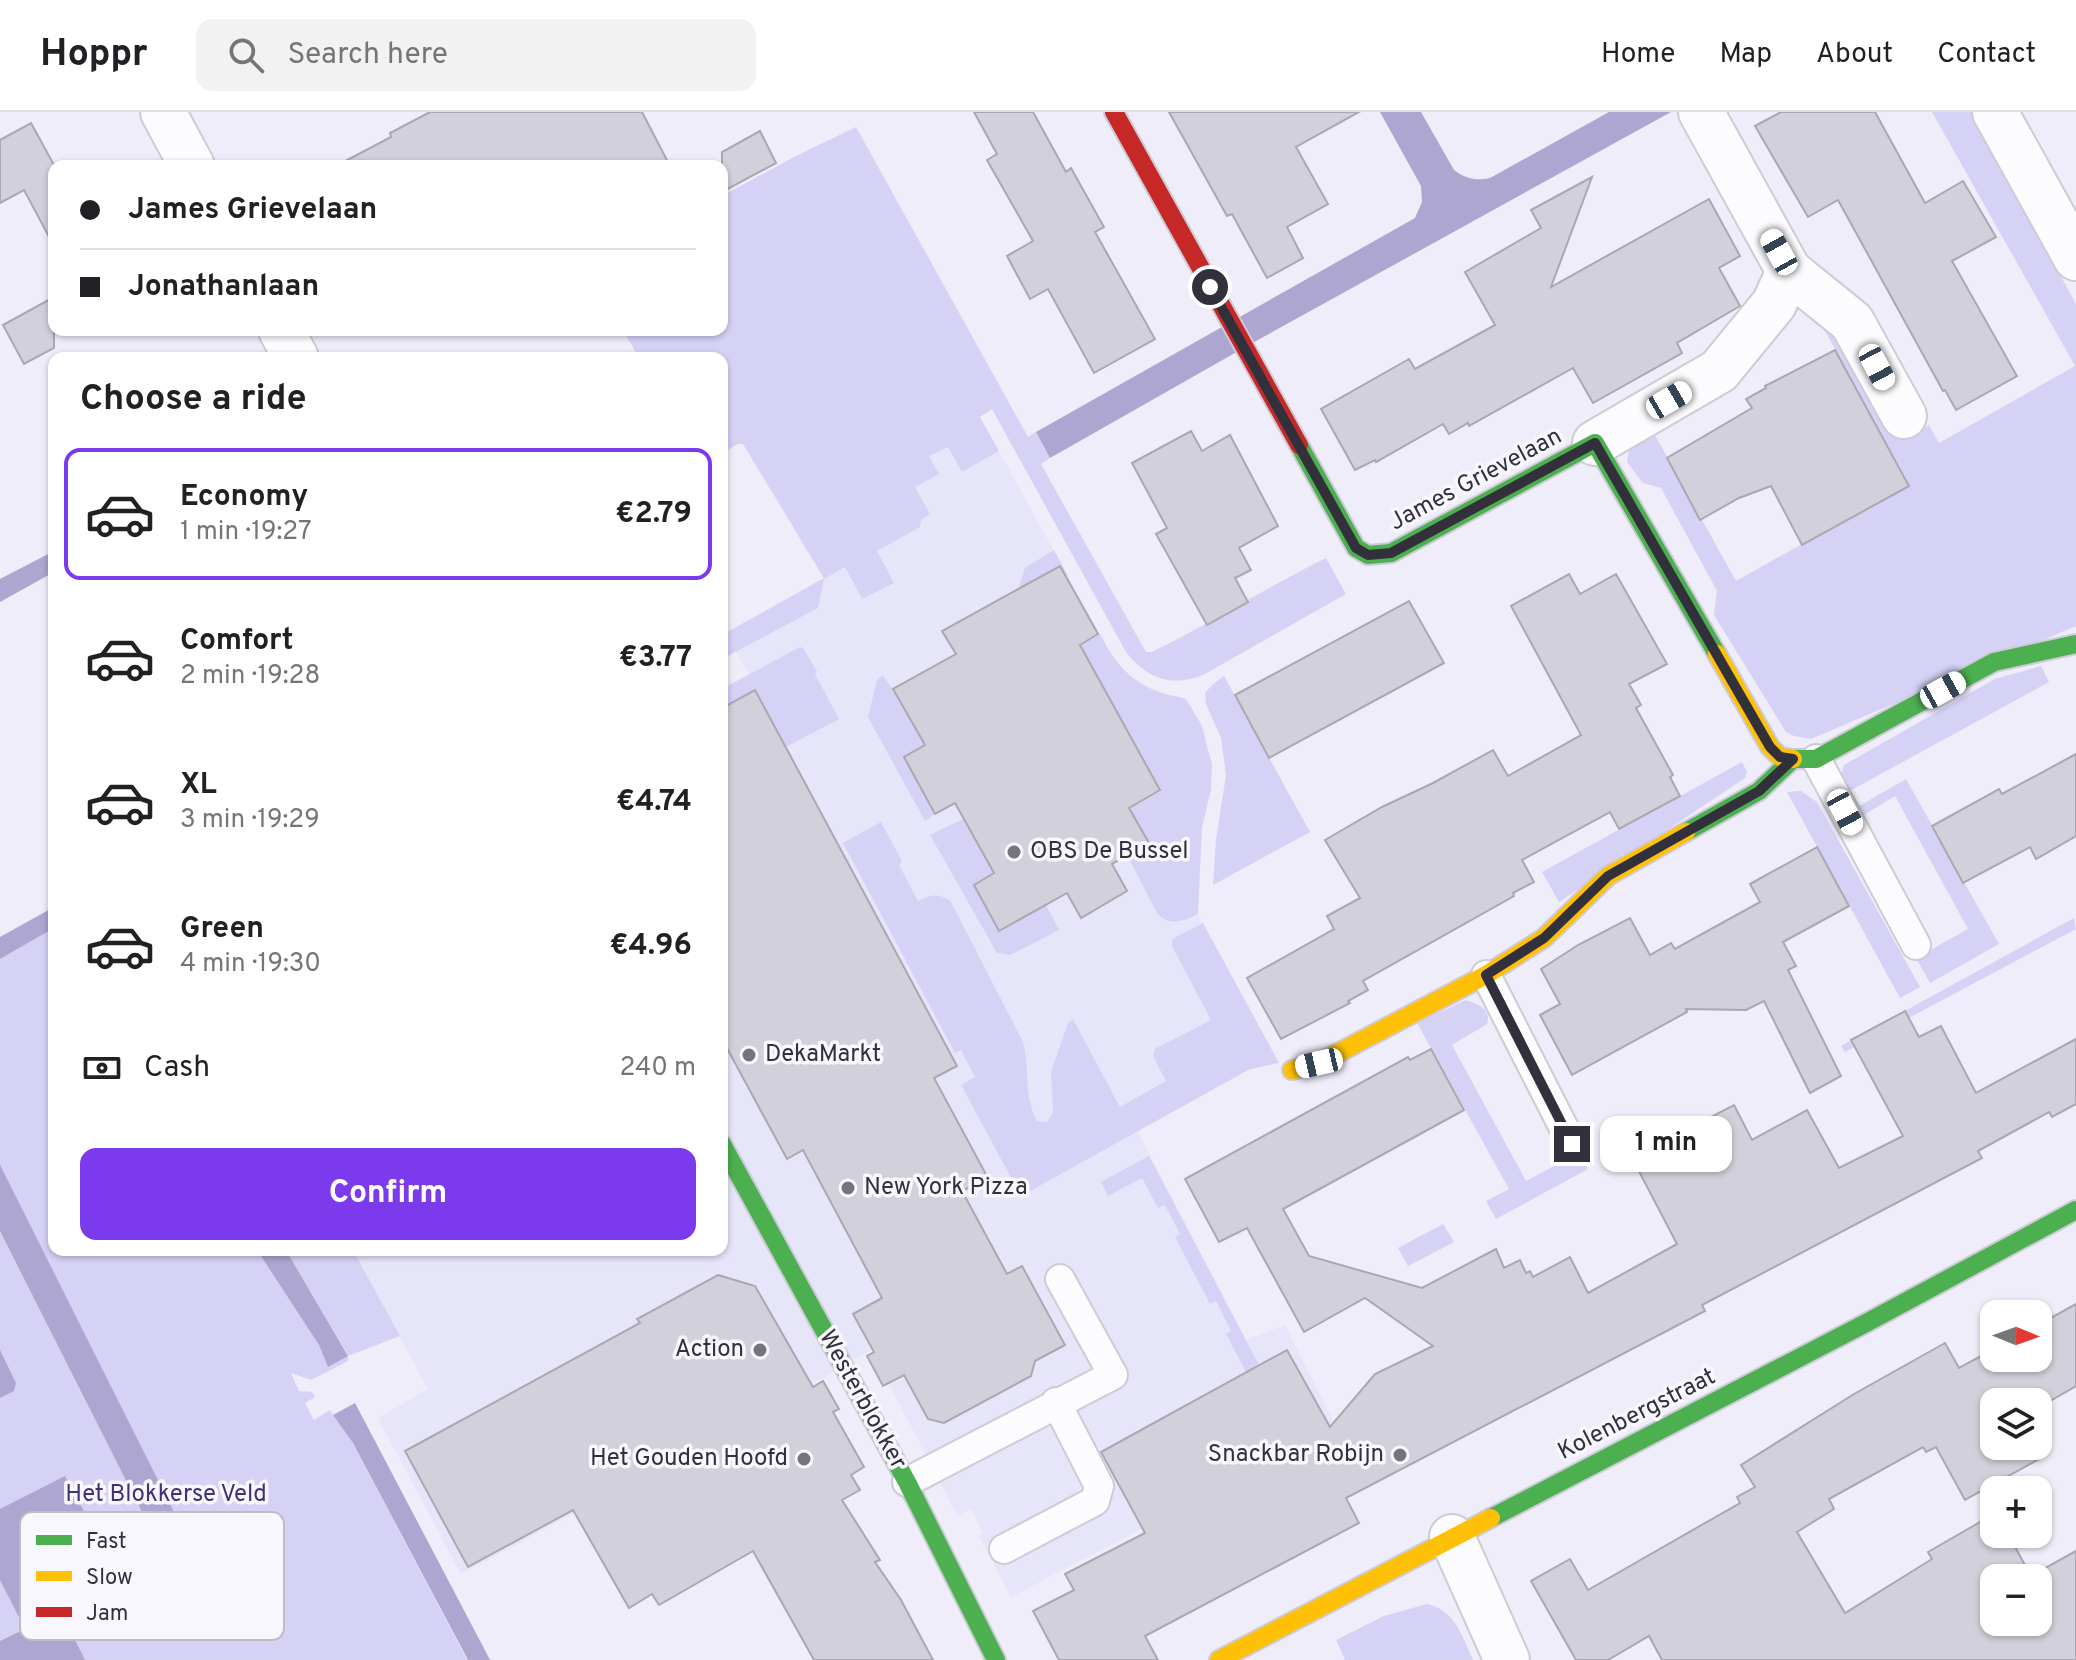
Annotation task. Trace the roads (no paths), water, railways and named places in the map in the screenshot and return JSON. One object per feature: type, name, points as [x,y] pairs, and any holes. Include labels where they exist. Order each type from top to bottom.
[{"type":"street","points":[[163,112],[189,160]]},
{"type":"street","name":"James Grievelaan","points":[[1114,112],[1356,548],[1368,555],[1391,553],[1595,443],[1770,747],[1780,757],[1805,759]]},
{"type":"street","points":[[1701,112],[1789,271],[1852,322],[1904,416]]},
{"type":"street","points":[[1995,112],[2076,258]]},
{"type":"street","points":[[1595,443],[1719,371],[1774,304],[1789,271]]},
{"type":"street","points":[[1292,1070],[1319,1063],[1486,975],[1544,938],[1608,876],[1759,791],[1805,759],[1994,662],[2076,644]]},
{"type":"street","name":"Westerblokker","points":[[728,1155],[907,1482],[996,1660]]},
{"type":"street","name":"Kolenbergstraat","points":[[1219,1660],[1868,1322],[2076,1210]]},
{"type":"street","points":[[1452,1537],[1507,1660]]},
{"type":"lane","points":[[1805,759],[1916,945]]},
{"type":"lane","points":[[1486,975],[1572,1144]]},
{"type":"lane","points":[[907,1482],[1113,1375],[1060,1279]]},
{"type":"lane","points":[[1004,1549],[1095,1501],[1099,1486],[1056,1402]]},
{"type":"place","name":"OBS De Bussel","points":[[1014,852]]},
{"type":"place","name":"DekaMarkt","points":[[749,1055]]},
{"type":"place","name":"New York Pizza","points":[[848,1188]]},
{"type":"place","name":"Action","points":[[760,1350]]},
{"type":"place","name":"Snackbar Robijn","points":[[1400,1455]]},
{"type":"place","name":"Het Gouden Hoofd","points":[[804,1459]]},
{"type":"park label","name":"Het Blokkerse Veld","points":[[166,1495]]}]
